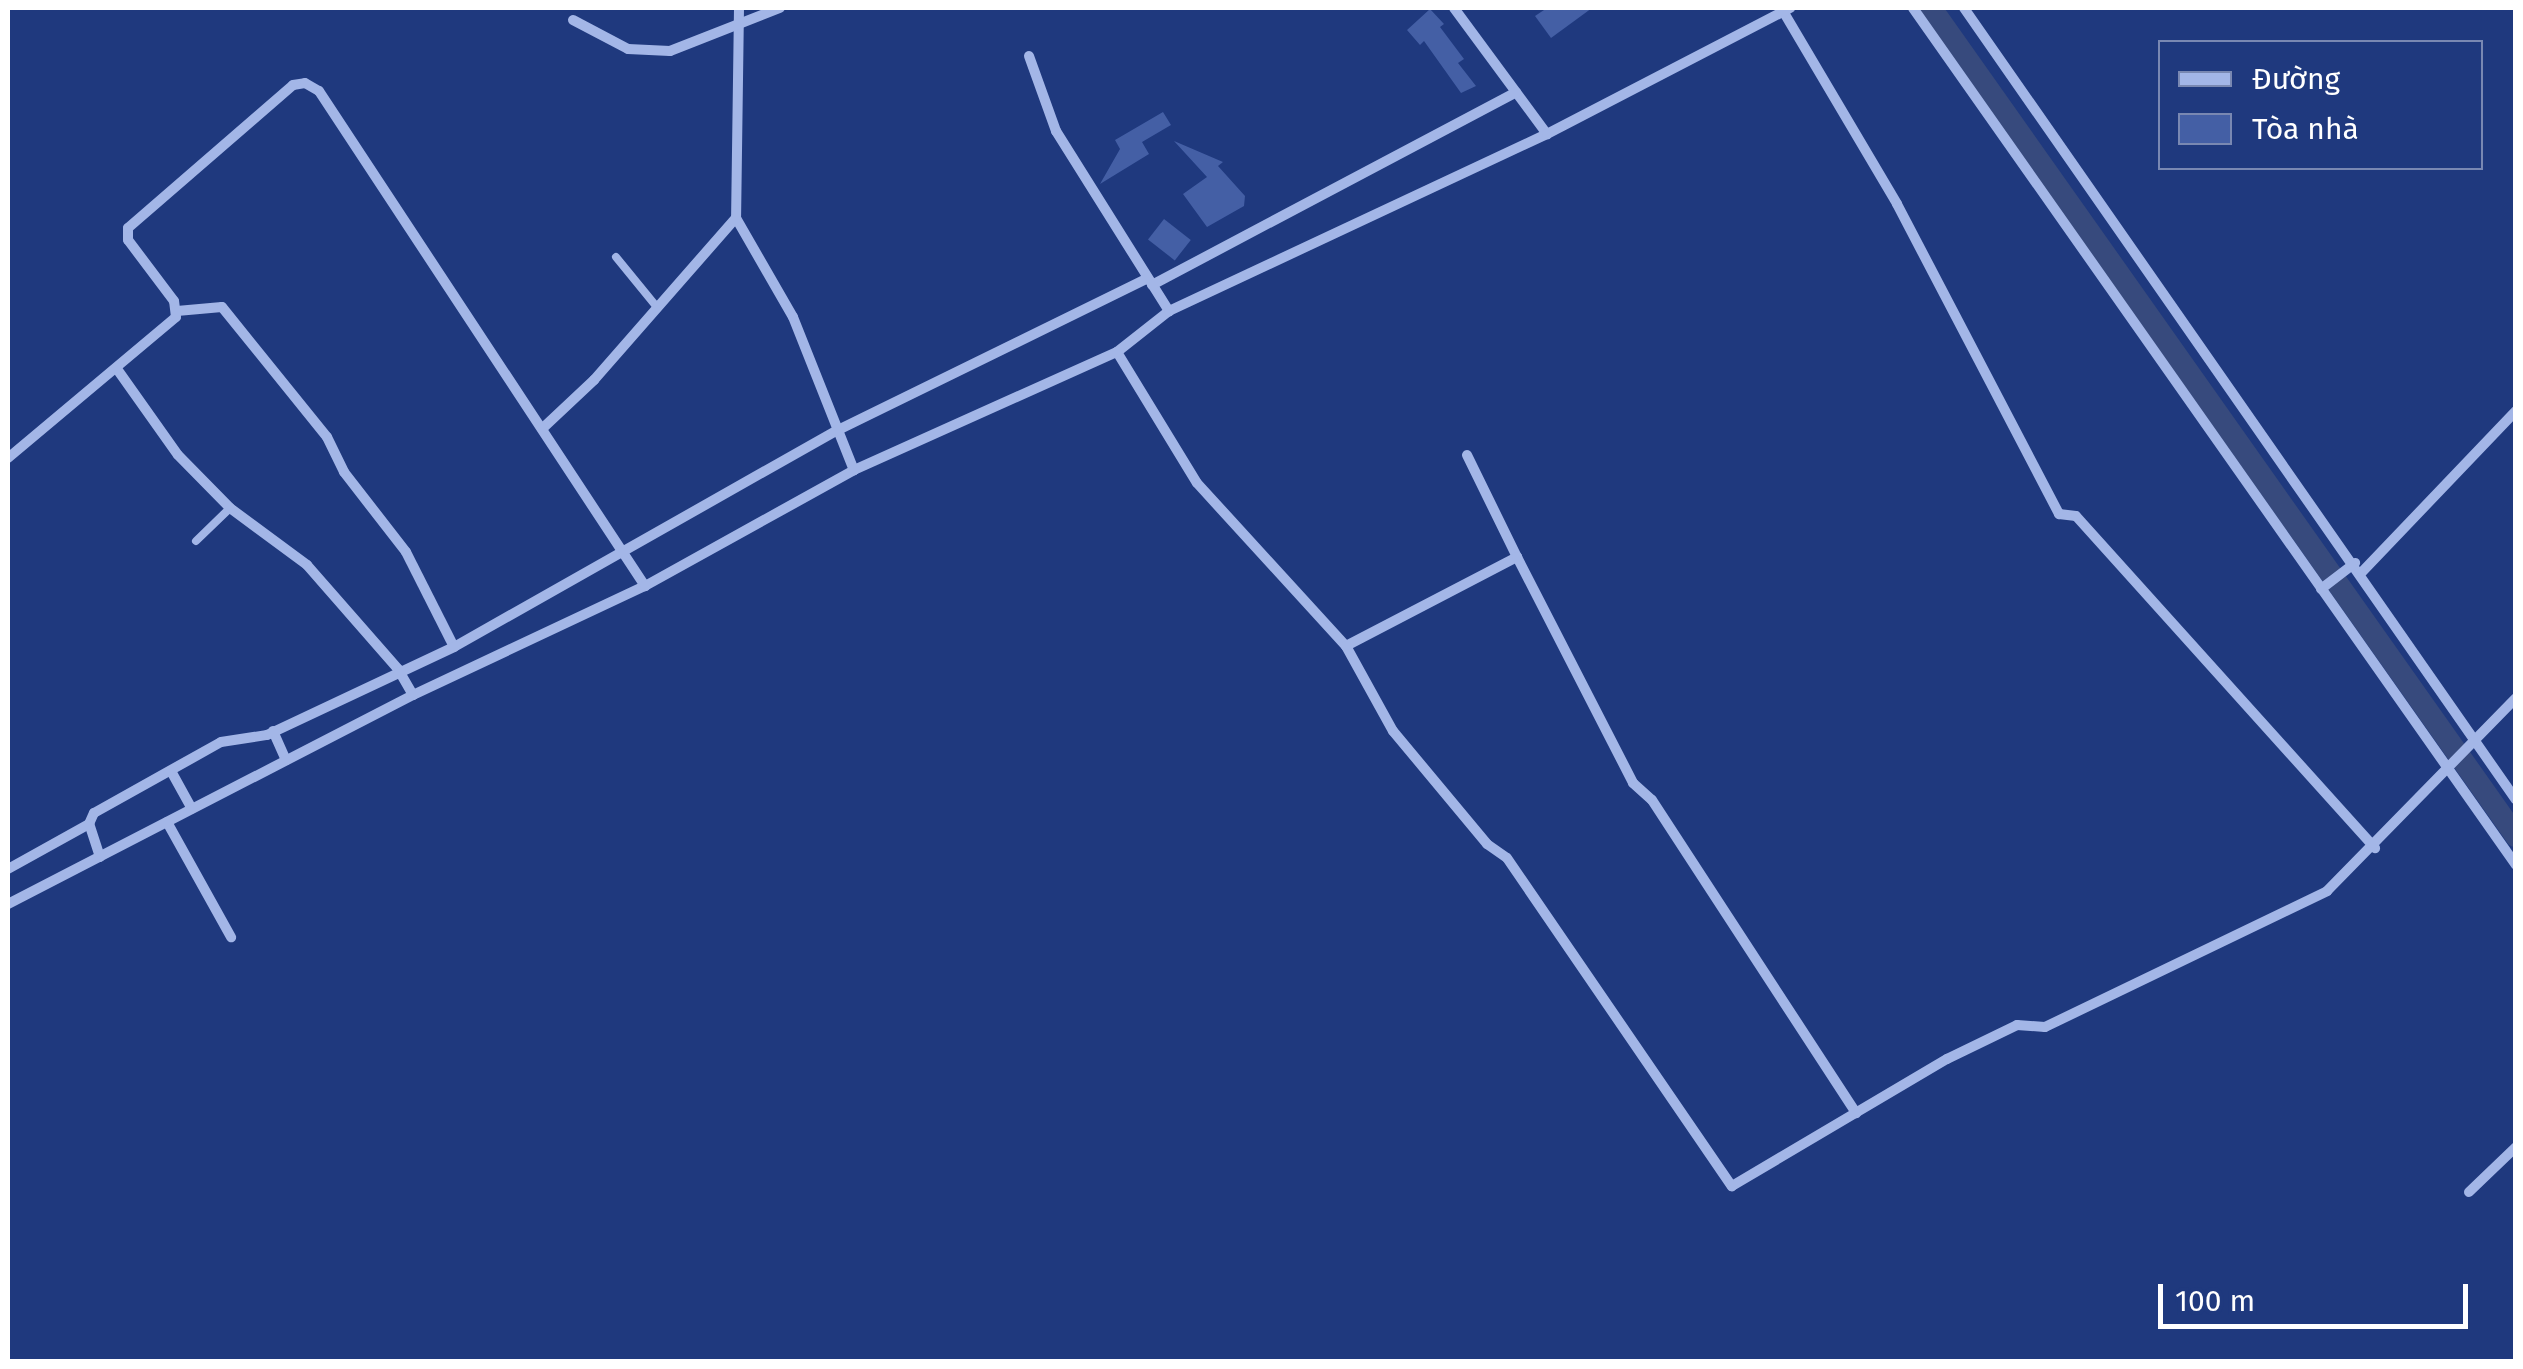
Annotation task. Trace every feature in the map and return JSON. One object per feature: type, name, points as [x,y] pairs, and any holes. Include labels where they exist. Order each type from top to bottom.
[{"type":"street","points":[[738,8],[736,218],[793,317],[854,470]]},
{"type":"street","points":[[574,20],[644,52],[670,51],[736,29],[780,8]]},
{"type":"street","points":[[1454,8],[1547,134]]},
{"type":"street","points":[[1914,8],[2325,586],[2516,865]]},
{"type":"street","points":[[1964,8],[2516,800]]},
{"type":"street","points":[[8,904],[413,695],[646,586],[854,470],[1117,352],[1169,311],[1547,134],[1786,9],[1897,204],[2059,514],[2076,516],[2374,848]]},
{"type":"street","points":[[1028,56],[1056,131],[1169,311]]},
{"type":"street","points":[[8,458],[173,322],[176,311],[128,240],[128,228],[293,84],[305,83],[318,91],[646,586]]},
{"type":"street","points":[[8,869],[89,824],[94,813],[221,742],[273,731],[398,669],[454,647],[625,555],[836,431],[1150,282],[1516,92]]},
{"type":"street","points":[[544,427],[594,380],[736,218]]},
{"type":"street","points":[[176,311],[222,307],[327,437],[341,468],[406,552],[454,647]]},
{"type":"street","points":[[1117,352],[1197,483],[1346,646],[1392,731],[1487,844],[1507,858],[1724,1182],[1741,1185],[1856,1113],[1991,1037],[2030,1022],[2045,1027],[2327,891],[2374,848],[2516,698]]},
{"type":"street","points":[[117,368],[160,434],[230,508],[307,565],[398,669],[413,695]]},
{"type":"street","points":[[2325,586],[2355,567],[2516,411]]},
{"type":"street","points":[[1466,455],[1633,784],[1652,800],[1856,1113]]},
{"type":"street","points":[[1346,646],[1516,558]]},
{"type":"street","points":[[273,731],[286,760]]},
{"type":"street","points":[[171,771],[192,809]]},
{"type":"street","points":[[167,822],[230,936]]},
{"type":"street","points":[[89,824],[100,856]]},
{"type":"street","points":[[2469,1192],[2516,1147]]},
{"type":"lane","points":[[616,257],[656,306]]},
{"type":"lane","points":[[196,541],[230,508]]},
{"type":"building","points":[[1547,8],[1592,8],[1551,38],[1535,16]]},
{"type":"building","points":[[1430,9],[1444,24],[1440,27],[1464,59],[1458,63],[1476,86],[1461,93],[1424,41],[1420,45],[1407,30]]},
{"type":"building","points":[[1163,112],[1171,125],[1142,142],[1149,154],[1100,184],[1120,149],[1115,140]]},
{"type":"building","points":[[1174,141],[1223,162],[1218,166],[1245,196],[1244,206],[1207,227],[1183,194],[1207,177]]},
{"type":"building","points":[[1164,219],[1191,240],[1175,260],[1148,239]]},
{"type":"waterway","points":[[1931,8],[2516,836]]}]
